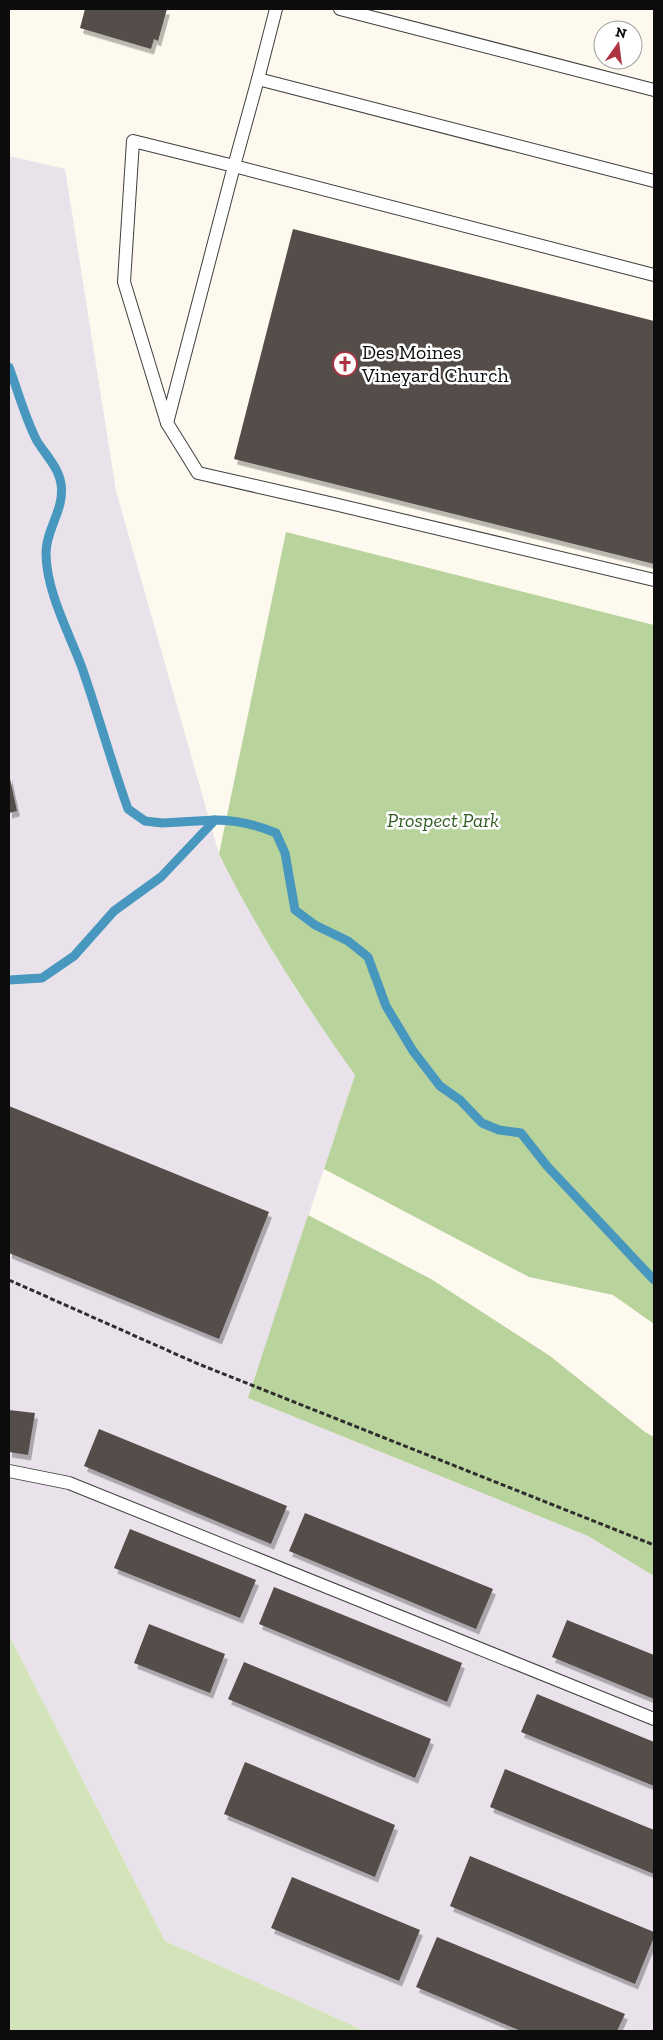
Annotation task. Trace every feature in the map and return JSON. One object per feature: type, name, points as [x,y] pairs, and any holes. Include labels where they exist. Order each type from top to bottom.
[{"type":"lane","points":[[167,423],[276,9]]},
{"type":"lane","points":[[340,9],[654,90]]},
{"type":"lane","points":[[258,79],[654,181]]},
{"type":"lane","points":[[654,275],[133,141],[124,282],[167,423],[198,473],[654,580]]},
{"type":"lane","points":[[9,1471],[70,1483],[654,1719]]},
{"type":"path","points":[[9,1280],[196,1363],[654,1545]]},
{"type":"shaded area","points":[[9,156],[65,169],[116,491],[219,854],[295,988],[355,1075],[248,1398],[588,1536],[654,1576],[654,2031],[365,2031],[165,1941],[9,1635]]},
{"type":"green space","name":"Prospect Park","points":[[286,532],[654,625],[654,1324],[613,1295],[529,1277],[324,1169],[355,1075],[283,968],[219,854]]},
{"type":"green space","points":[[308,1215],[431,1279],[550,1356],[645,1432],[654,1437],[654,1576],[588,1536],[248,1398]]},
{"type":"green space","points":[[9,1635],[165,1941],[365,2031],[9,2031]]},
{"type":"building","points":[[85,9],[167,9],[158,41],[154,39],[151,49],[80,28]]},
{"type":"building","points":[[293,229],[654,321],[654,564],[234,459]]},
{"type":"building","points":[[9,774],[17,811],[9,813]]},
{"type":"building","points":[[9,1106],[269,1212],[219,1339],[9,1253]]},
{"type":"building","points":[[9,1410],[35,1413],[28,1455],[9,1452]]},
{"type":"building","points":[[99,1429],[287,1506],[271,1544],[84,1466]]},
{"type":"building","points":[[305,1513],[493,1589],[476,1629],[289,1551]]},
{"type":"building","points":[[130,1529],[256,1580],[240,1618],[114,1568]]},
{"type":"building","points":[[274,1587],[462,1663],[447,1702],[259,1624]]},
{"type":"building","points":[[567,1620],[654,1655],[654,1699],[552,1657]]},
{"type":"building","points":[[149,1624],[225,1654],[210,1693],[134,1663]]},
{"type":"building","points":[[244,1662],[431,1739],[415,1778],[228,1699]]},
{"type":"building","points":[[537,1694],[654,1742],[654,1786],[521,1732]]},
{"type":"building","points":[[245,1762],[395,1825],[375,1877],[224,1814]]},
{"type":"building","points":[[505,1769],[654,1830],[654,1874],[490,1807]]},
{"type":"building","points":[[470,1856],[654,1932],[654,1937],[635,1984],[450,1906]]},
{"type":"building","points":[[292,1877],[420,1930],[399,1981],[271,1928]]},
{"type":"building","points":[[437,1937],[625,2014],[617,2031],[521,2031],[416,1987]]},
{"type":"waterway","points":[[9,367],[25,414],[37,441],[55,467],[60,478],[62,493],[47,544],[47,567],[54,596],[81,665],[128,809],[145,821],[162,823],[215,820]]},
{"type":"waterway","points":[[9,980],[42,978],[74,956],[114,911],[161,877],[215,820],[246,823],[276,833],[285,853],[295,910],[315,925],[348,941],[368,957],[386,1006],[413,1051],[440,1086],[460,1100],[482,1123],[499,1130],[521,1133],[547,1166],[654,1280]]},
{"type":"place","name":"Des Moines Vineyard Church","points":[[345,364]]}]
